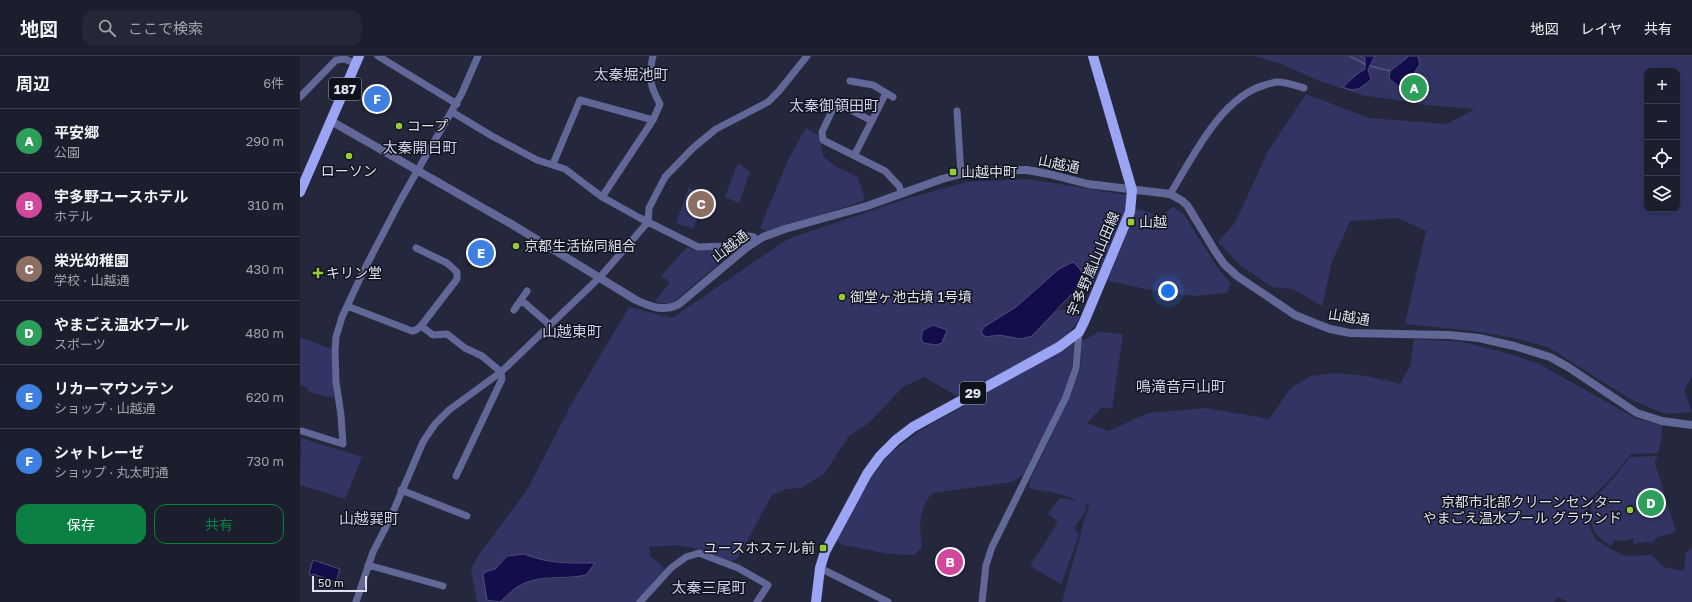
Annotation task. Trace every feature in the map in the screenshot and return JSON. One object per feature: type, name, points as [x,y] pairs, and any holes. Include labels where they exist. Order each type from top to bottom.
[{"type":"main road","name":"宇多野嵐山山田線","points":[[816,602],[820,568],[830,542],[867,474],[880,456],[896,440],[913,427],[1059,346],[1079,332],[1130,212],[1132,190],[1093,56]]},
{"type":"main road","name":"187","points":[[300,192],[358,60]]},
{"type":"street","points":[[378,56],[457,104]]},
{"type":"street","points":[[302,431],[343,444],[336,382],[336,337],[347,306],[363,272],[418,170],[457,104],[478,56]]},
{"type":"street","points":[[602,197],[653,120],[660,104],[652,88],[650,68],[653,56]]},
{"type":"street","points":[[356,602],[368,564],[390,520],[401,490],[423,442],[435,424],[449,410],[501,372],[600,277],[648,222],[649,208],[665,177],[693,148],[716,129],[768,102],[780,91],[807,56]]},
{"type":"street","points":[[300,97],[336,60],[358,60]]},
{"type":"street","points":[[850,81],[873,85],[893,97]]},
{"type":"street","points":[[1170,194],[1207,136],[1225,112],[1240,97],[1260,86],[1276,82],[1304,88]]},
{"type":"street","points":[[854,156],[886,93]]},
{"type":"street","points":[[553,164],[580,100],[653,120]]},
{"type":"street","points":[[872,121],[835,102],[822,132],[823,140],[885,172],[899,186],[902,194]]},
{"type":"street","points":[[957,111],[961,174]]},
{"type":"street","points":[[452,112],[492,136],[537,160],[553,164],[571,173],[602,197],[698,247],[723,246],[739,238],[749,236],[754,237],[756,241]]},
{"type":"street","name":"山越通","points":[[331,121],[418,170],[641,302],[656,308],[668,308],[679,304],[756,241],[778,232],[867,206],[961,174],[993,170],[1027,170],[1088,184],[1170,194],[1187,205],[1224,264],[1237,276],[1295,315],[1330,329],[1350,333],[1449,335],[1479,338],[1514,346],[1550,357],[1568,367],[1637,413],[1662,421],[1692,426]]},
{"type":"street","points":[[347,306],[412,331],[421,326],[454,283],[457,272],[447,263],[416,248]]},
{"type":"street","points":[[514,310],[527,291]]},
{"type":"street","points":[[521,300],[550,325]]},
{"type":"street","points":[[421,326],[433,335],[447,334],[465,348],[482,356],[501,372],[502,379],[456,476]]},
{"type":"street","points":[[982,602],[986,565],[992,547],[1066,397],[1076,368],[1079,332]]},
{"type":"street","points":[[401,490],[467,516]]},
{"type":"street","points":[[640,602],[671,568],[686,557],[699,553],[738,568],[768,585],[757,602]]},
{"type":"street","points":[[368,564],[443,586]]},
{"type":"street","points":[[820,568],[888,602]]},
{"type":"shaded area","points":[[1255,56],[1692,56],[1692,376],[1684,390],[1692,412],[1665,414],[1630,399],[1548,347],[1509,337],[1474,331],[1405,324],[1426,231],[1398,218],[1350,221],[1332,262],[1322,306],[1293,289],[1272,287],[1240,265],[1218,242],[1235,223],[1268,151],[1306,94],[1368,118],[1447,124],[1475,109],[1427,105],[1362,95],[1320,81],[1281,64]]},
{"type":"shaded area","points":[[1360,56],[1375,56],[1368,70],[1371,79],[1358,89],[1347,89],[1343,87],[1365,69],[1365,58]]},
{"type":"shaded area","points":[[1407,56],[1418,56],[1420,64],[1409,81],[1400,88],[1389,78],[1390,71],[1407,58]]},
{"type":"shaded area","points":[[806,128],[819,136],[823,156],[835,166],[858,177],[865,200],[766,231],[760,228],[789,158]]},
{"type":"shaded area","points":[[738,163],[750,172],[739,203],[725,197]]},
{"type":"shaded area","points":[[1027,179],[1127,195],[1127,206],[1161,216],[1173,207],[1183,213],[1217,267],[1231,284],[1227,293],[1195,296],[1146,289],[1096,278],[1094,283],[1085,280],[1080,269],[1073,262],[1059,269],[1016,307],[984,327],[986,337],[999,335],[1021,339],[1032,336],[1057,310],[1072,310],[1081,317],[1064,340],[957,396],[924,377],[903,387],[869,423],[848,437],[824,474],[801,488],[786,489],[772,495],[737,559],[728,562],[698,549],[676,545],[649,547],[650,556],[665,569],[637,602],[500,602],[518,586],[534,580],[573,578],[594,564],[541,560],[524,554],[507,556],[495,569],[485,572],[487,600],[491,602],[477,602],[471,569],[478,556],[527,490],[571,405],[629,307],[672,318],[788,239],[909,198],[967,182]]},
{"type":"shaded area","points":[[689,187],[705,198],[693,229],[676,223]]},
{"type":"shaded area","points":[[741,245],[677,299],[669,304],[655,302],[670,282],[661,276],[687,247],[697,251]]},
{"type":"shaded area","points":[[1073,262],[1080,269],[1085,280],[1032,336],[1021,339],[999,335],[986,337],[981,332],[984,327],[1016,307],[1059,269]]},
{"type":"shaded area","points":[[933,325],[947,330],[942,343],[936,345],[923,343],[921,338],[923,330]]},
{"type":"shaded area","points":[[1099,332],[1123,334],[1112,409],[1102,407],[1087,423],[1109,431],[1148,413],[1206,408],[1269,419],[1291,388],[1311,376],[1335,373],[1367,376],[1400,384],[1410,366],[1414,339],[1463,342],[1507,353],[1537,363],[1637,419],[1662,425],[1661,441],[1658,453],[1631,454],[1612,477],[1588,501],[1586,520],[1596,540],[1625,556],[1651,555],[1664,567],[1684,571],[1686,553],[1692,547],[1692,602],[1568,602],[1558,597],[1554,602],[1062,602],[1089,504],[1060,494],[1029,488],[1030,481],[1069,398],[1080,369],[1082,341]]},
{"type":"shaded area","points":[[300,337],[331,349],[334,398],[308,392],[309,389],[300,384]]},
{"type":"shaded area","points":[[1074,343],[1072,367],[1063,396],[1023,475],[1012,482],[933,493],[922,511],[920,533],[922,547],[914,555],[890,554],[843,545],[837,541],[836,538],[871,478],[890,453],[918,432]]},
{"type":"shaded area","points":[[301,438],[362,457],[345,499],[300,485]]},
{"type":"shaded area","name":"京都市北部クリーンセンター やまごえ温水プール グラウンド","points":[[1657,456],[1657,459],[1654,460],[1676,532],[1658,537],[1650,544],[1649,541],[1634,544],[1633,538],[1625,541],[1615,540],[1611,546],[1598,536],[1592,527],[1592,500],[1613,479],[1630,457]]},
{"type":"shaded area","points":[[1060,498],[1081,501],[1087,504],[1085,512],[1074,528],[1079,535],[1061,584],[1030,566],[1058,522],[1048,514]]},
{"type":"shaded area","points":[[524,554],[542,560],[567,563],[595,563],[586,575],[526,582],[516,588],[500,602],[487,600],[483,575],[485,572],[495,569],[507,556]]},
{"type":"shaded area","points":[[313,560],[340,569],[336,582],[309,574]]},
{"type":"waterway","points":[[1350,56],[1365,64]]},
{"type":"waterway","points":[[1370,66],[1390,71]]},
{"type":"place","name":"平安郷","points":[[1414,88]]},
{"type":"place","name":"シャトレーゼ","points":[[377,99]]},
{"type":"place","name":"コープ","points":[[399,126]]},
{"type":"place","name":"ローソン","points":[[349,156]]},
{"type":"place","name":"山越中町","points":[[953,172]]},
{"type":"place","name":"栄光幼稚園","points":[[701,204]]},
{"type":"place","name":"山越","points":[[1131,222]]},
{"type":"place","name":"京都生活協同組合","points":[[516,246]]},
{"type":"place","name":"リカーマウンテン","points":[[481,253]]},
{"type":"place","name":"キリン堂","points":[[318,273]]},
{"type":"place","name":"御堂ヶ池古墳 1号墳","points":[[842,297]]},
{"type":"place","name":"やまごえ温水プール","points":[[1651,503]]},
{"type":"place","name":"京都市北部クリーンセンター やまごえ温水プール グラウンド","points":[[1630,510]]},
{"type":"place","name":"ユースホステル前","points":[[823,548]]},
{"type":"place","name":"宇多野ユースホテル","points":[[950,562]]},
{"type":"district","name":"太秦堀池町","points":[[631,75]]},
{"type":"district","name":"太秦御領田町","points":[[834,106]]},
{"type":"district","name":"太秦開日町","points":[[420,148]]},
{"type":"district","name":"山越東町","points":[[572,332]]},
{"type":"district","name":"鳴滝音戸山町","points":[[1181,387]]},
{"type":"district","name":"山越巽町","points":[[369,519]]},
{"type":"district","name":"太秦三尾町","points":[[709,588]]}]
